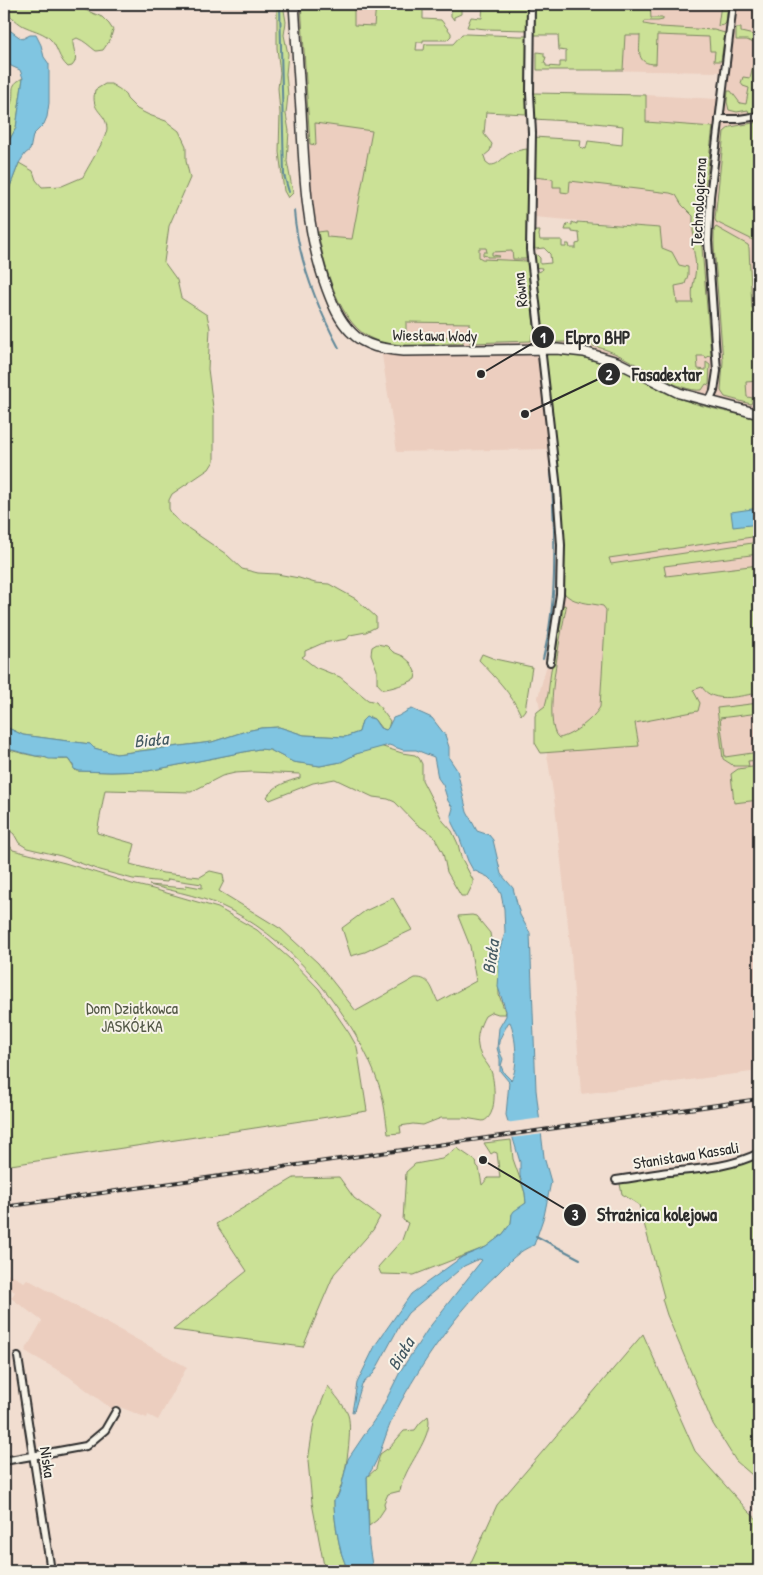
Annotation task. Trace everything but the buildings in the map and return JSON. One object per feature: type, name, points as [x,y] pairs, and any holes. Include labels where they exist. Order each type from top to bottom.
[{"type":"street","name":"Wiesława Wody","points":[[294,4],[304,160],[311,230],[316,254],[332,302],[343,323],[360,340],[381,349],[403,351],[572,350],[608,358],[679,393],[759,414]]},
{"type":"street","name":"Równa","points":[[532,4],[530,249],[557,489],[561,545],[560,594],[550,662]]},
{"type":"street","name":"Technologiczna","points":[[709,402],[714,391],[716,371],[708,241],[710,197],[733,4]]},
{"type":"street","points":[[719,119],[759,116]]},
{"type":"street","name":"Stanisława Kassali","points":[[616,1180],[669,1172],[695,1171],[738,1162],[759,1153]]},
{"type":"street","name":"Niska","points":[[18,1357],[51,1571]]},
{"type":"street","points":[[4,1461],[86,1446],[105,1430],[116,1411]]},
{"type":"shaded area","points":[[299,4],[413,4],[388,243],[530,249],[540,278],[660,228],[534,217],[533,177],[681,189],[646,122],[646,95],[717,99],[722,72],[585,70],[590,4],[759,4],[759,414],[695,398],[617,362],[540,350],[547,449],[397,452],[381,349],[352,327],[336,299],[320,250],[310,183]]},
{"type":"shaded area","points":[[759,508],[759,1071],[581,1094],[571,953],[555,805],[538,697],[546,668],[550,662],[557,620],[560,526]]},
{"type":"shaded area","points":[[4,1272],[24,1282],[27,1279],[187,1367],[158,1420],[148,1415],[147,1418],[115,1405],[113,1410],[68,1376],[25,1351],[42,1321],[11,1298],[15,1292],[4,1285]]},
{"type":"green space","points":[[4,4],[71,4],[102,17],[113,30],[110,40],[103,50],[96,51],[77,38],[73,40],[76,57],[72,66],[68,67],[49,38],[23,26],[4,11]]},
{"type":"green space","points":[[277,4],[283,4],[286,22],[284,35],[288,54],[286,74],[288,95],[286,114],[289,131],[287,161],[293,193],[288,198],[284,191],[279,152],[280,113],[278,88],[280,73],[277,48]]},
{"type":"green space","points":[[301,4],[354,4],[354,25],[374,26],[376,4],[431,4],[431,10],[423,10],[423,19],[441,20],[451,33],[451,36],[447,40],[423,40],[423,42],[417,42],[416,50],[424,50],[425,44],[453,44],[462,34],[526,36],[528,38],[526,114],[486,112],[484,134],[492,144],[490,151],[484,156],[486,162],[490,165],[497,164],[507,155],[527,149],[526,259],[513,259],[512,251],[492,252],[492,255],[500,256],[487,257],[483,255],[483,252],[487,252],[486,248],[479,248],[479,257],[482,259],[527,261],[535,334],[532,334],[531,341],[470,343],[469,323],[406,322],[406,336],[463,337],[463,343],[419,345],[385,343],[362,333],[343,309],[329,277],[318,232],[326,231],[327,237],[352,239],[372,131],[315,123],[316,145],[310,144]]},
{"type":"green space","points":[[451,4],[461,4],[461,14],[454,17],[454,20],[451,16]]},
{"type":"green space","points":[[483,4],[528,4],[528,30],[467,27],[471,17],[482,18]]},
{"type":"green space","points":[[534,4],[650,4],[651,18],[663,18],[663,20],[645,21],[644,24],[660,27],[714,30],[725,33],[721,61],[714,61],[715,51],[710,51],[709,37],[657,35],[656,64],[645,62],[640,56],[640,35],[625,35],[623,70],[537,70],[537,52],[544,53],[544,57],[546,57],[544,63],[546,66],[560,67],[560,62],[566,62],[566,51],[559,50],[558,35],[534,35]]},
{"type":"green space","points":[[721,4],[728,4],[726,23],[718,26]]},
{"type":"green space","points":[[736,28],[741,28],[741,32],[758,36],[759,33],[759,111],[749,113],[748,110],[737,112],[729,110],[727,102],[728,91],[731,91],[740,103],[746,104],[749,88],[741,83],[743,77],[750,78],[758,45],[747,40],[736,40]]},
{"type":"green space","points":[[23,78],[16,128],[4,150],[4,101],[6,104],[11,104],[13,86]]},
{"type":"green space","points":[[105,84],[111,84],[124,92],[127,99],[137,109],[166,121],[179,131],[186,146],[186,161],[190,178],[169,226],[164,262],[177,280],[181,298],[207,315],[210,328],[208,369],[214,415],[214,461],[209,469],[172,494],[169,500],[169,509],[173,516],[182,524],[226,554],[242,569],[329,584],[356,599],[376,617],[376,627],[366,632],[350,635],[347,639],[323,643],[305,651],[305,655],[302,657],[315,667],[340,677],[368,700],[376,702],[390,721],[386,730],[381,728],[370,717],[362,721],[359,732],[345,737],[304,735],[279,727],[261,728],[212,742],[116,754],[94,748],[90,744],[23,735],[4,726],[4,202],[19,163],[33,171],[36,180],[42,187],[62,186],[83,177],[106,133],[106,122],[96,108],[94,98],[95,90]]},
{"type":"green space","points":[[533,93],[646,95],[646,122],[713,127],[704,197],[702,236],[698,238],[694,236],[693,216],[682,205],[676,195],[570,181],[569,193],[561,192],[561,187],[553,187],[553,179],[533,177],[534,137],[581,140],[580,147],[586,149],[588,141],[622,145],[623,126],[533,119]]},
{"type":"green space","points":[[759,122],[759,243],[716,222],[715,219],[724,132],[730,127]]},
{"type":"green space","points":[[572,222],[577,224],[577,222],[660,228],[662,248],[672,252],[679,265],[688,267],[685,284],[675,286],[677,303],[693,303],[692,292],[696,267],[692,242],[701,243],[711,355],[706,358],[705,356],[697,356],[698,369],[706,370],[706,362],[710,365],[709,385],[706,384],[702,390],[693,390],[670,382],[602,348],[577,343],[546,341],[544,333],[541,333],[534,273],[541,271],[542,268],[533,267],[532,254],[536,254],[540,258],[540,264],[551,263],[550,254],[544,248],[535,249],[534,231],[540,231],[540,240],[562,240],[562,247],[566,247],[566,244],[569,244],[570,248],[576,248],[576,244],[580,243],[579,233],[565,230],[567,224],[572,225]]},
{"type":"green space","points":[[716,227],[748,245],[749,248],[752,308],[759,308],[759,381],[746,382],[747,397],[753,398],[751,404],[725,397],[721,391],[723,361],[714,246],[714,230]]},
{"type":"green space","points":[[552,353],[602,361],[621,368],[674,397],[710,408],[759,419],[759,536],[609,558],[611,564],[759,542],[759,554],[664,566],[666,576],[759,565],[759,693],[728,698],[713,696],[702,687],[693,690],[700,703],[698,711],[635,723],[639,746],[541,753],[535,743],[535,716],[545,706],[548,694],[562,615],[561,606],[565,605],[566,608],[552,697],[554,730],[559,738],[570,734],[582,726],[600,707],[606,610],[603,606],[570,598],[563,591],[545,359],[547,355]]},
{"type":"green space","points":[[377,644],[387,646],[411,663],[416,674],[415,679],[394,687],[381,688],[377,683],[377,670],[371,654],[372,647]]},
{"type":"green space","points":[[482,654],[495,659],[532,667],[525,710],[521,715],[508,693],[479,660]]},
{"type":"green space","points":[[759,703],[759,713],[720,718],[725,757],[759,752],[759,760],[748,761],[749,766],[734,766],[723,759],[717,708]]},
{"type":"green space","points":[[380,746],[415,755],[419,758],[422,764],[422,780],[443,821],[452,831],[461,857],[473,880],[467,896],[461,896],[447,872],[443,853],[433,835],[415,823],[395,802],[373,797],[335,779],[313,783],[270,800],[267,797],[273,790],[286,782],[300,778],[300,774],[235,773],[222,776],[191,792],[105,790],[97,833],[135,844],[130,864],[163,873],[200,877],[210,871],[223,874],[224,881],[219,891],[281,929],[318,963],[356,1011],[415,978],[428,982],[438,1002],[476,981],[470,946],[458,916],[476,916],[490,933],[492,946],[498,954],[499,995],[506,1014],[492,1012],[485,1016],[478,1034],[479,1050],[491,1070],[494,1086],[493,1108],[488,1118],[483,1121],[465,1118],[441,1118],[423,1125],[400,1126],[401,1133],[388,1134],[384,1103],[379,1085],[369,1060],[355,1034],[321,985],[279,943],[256,925],[222,906],[191,895],[149,885],[185,888],[186,885],[202,888],[202,884],[168,879],[167,882],[133,879],[99,870],[61,856],[27,848],[19,843],[14,834],[4,826],[4,748],[36,756],[68,759],[76,771],[111,772],[148,771],[259,749],[270,750],[293,762],[320,766],[341,762],[356,754]]},
{"type":"green space","points":[[759,766],[759,800],[734,803],[731,774],[738,769]]},
{"type":"green space","name":"Dom Działkowca JASKÓŁKA","points":[[4,838],[13,850],[65,863],[218,908],[257,930],[290,959],[319,989],[349,1033],[357,1047],[367,1111],[4,1166]]},
{"type":"green space","points":[[393,898],[412,930],[365,952],[351,956],[342,928],[365,911]]},
{"type":"green space","points":[[511,1140],[513,1159],[525,1193],[526,1203],[512,1214],[511,1223],[503,1234],[486,1247],[414,1275],[381,1274],[378,1267],[402,1240],[408,1223],[403,1220],[406,1172],[415,1164],[442,1159],[457,1148],[476,1161],[482,1185],[488,1178],[500,1178],[497,1153],[491,1154],[484,1143]]},
{"type":"green space","points":[[759,1156],[759,1481],[736,1461],[713,1424],[667,1315],[662,1299],[664,1297],[639,1205],[622,1194],[620,1184],[735,1165]]},
{"type":"green space","points":[[339,1177],[354,1198],[380,1217],[373,1230],[334,1274],[303,1347],[173,1330],[247,1271],[216,1224],[294,1178]]},
{"type":"green space","points":[[643,1334],[695,1451],[759,1521],[759,1571],[467,1571],[497,1505]]},
{"type":"green space","points":[[328,1386],[344,1408],[349,1422],[349,1445],[345,1472],[342,1484],[334,1500],[337,1532],[347,1571],[325,1571],[312,1503],[308,1461],[314,1422]]},
{"type":"green space","points":[[428,1416],[428,1430],[403,1479],[400,1491],[388,1494],[384,1503],[385,1508],[377,1520],[369,1526],[367,1477],[376,1469],[380,1454],[390,1447],[404,1431],[415,1430]]},
{"type":"water","points":[[4,26],[22,39],[30,35],[36,35],[44,57],[49,64],[49,103],[44,124],[33,135],[30,150],[19,163],[4,202],[4,150],[16,128],[23,78],[20,70],[11,66],[5,59]]},
{"type":"water","points":[[759,508],[759,524],[733,527],[731,512]]},
{"type":"water","points":[[412,709],[432,718],[445,735],[449,747],[449,758],[457,770],[467,812],[477,831],[489,835],[493,840],[501,874],[513,888],[520,915],[530,933],[536,1090],[544,1157],[551,1182],[544,1216],[534,1245],[514,1257],[469,1303],[441,1338],[417,1374],[396,1411],[376,1462],[367,1477],[369,1546],[373,1571],[347,1571],[337,1532],[334,1500],[337,1498],[341,1488],[348,1459],[381,1410],[401,1370],[428,1329],[482,1260],[479,1259],[464,1266],[408,1313],[374,1373],[362,1384],[354,1411],[352,1412],[357,1383],[376,1344],[411,1294],[462,1257],[486,1247],[503,1234],[511,1223],[514,1211],[526,1203],[520,1176],[520,1162],[506,1115],[509,1082],[500,1071],[500,1059],[497,1048],[499,1028],[506,1016],[498,987],[498,954],[505,933],[501,894],[488,877],[473,870],[468,861],[452,823],[451,815],[453,808],[438,778],[434,757],[416,750],[403,750],[389,745],[356,754],[341,762],[320,766],[293,762],[270,750],[259,749],[148,771],[79,771],[74,769],[68,759],[49,759],[4,748],[4,726],[23,735],[90,744],[94,748],[116,754],[212,742],[261,728],[279,727],[304,735],[345,737],[359,732],[362,721],[366,717],[374,719],[380,728],[386,730],[393,718]],"holes":[[[510,1022],[516,1060],[514,1075],[511,1080],[504,1073],[501,1066],[503,1059],[499,1044],[508,1023]]]},
{"type":"pier","points":[[542,1118],[544,1134],[510,1138],[505,1123]]},
{"type":"waterway","points":[[280,4],[284,175],[289,192]]},
{"type":"waterway","points":[[294,211],[299,247],[309,282],[339,348]]},
{"type":"waterway","points":[[543,659],[550,626],[554,578],[551,472]]},
{"type":"waterway","points":[[536,1236],[580,1259]]},
{"type":"railway","points":[[4,1207],[759,1099]]},
{"type":"place","name":"Elpro BHP","points":[[481,374]]},
{"type":"place","name":"Fasadextar","points":[[525,414]]},
{"type":"place","name":"Strażnica kolejowa","points":[[483,1160]]},
{"type":"water label","name":"Biała","points":[[151,740]]},
{"type":"water label","name":"Biała","points":[[491,957]]},
{"type":"water label","name":"Biała","points":[[401,1354]]}]
